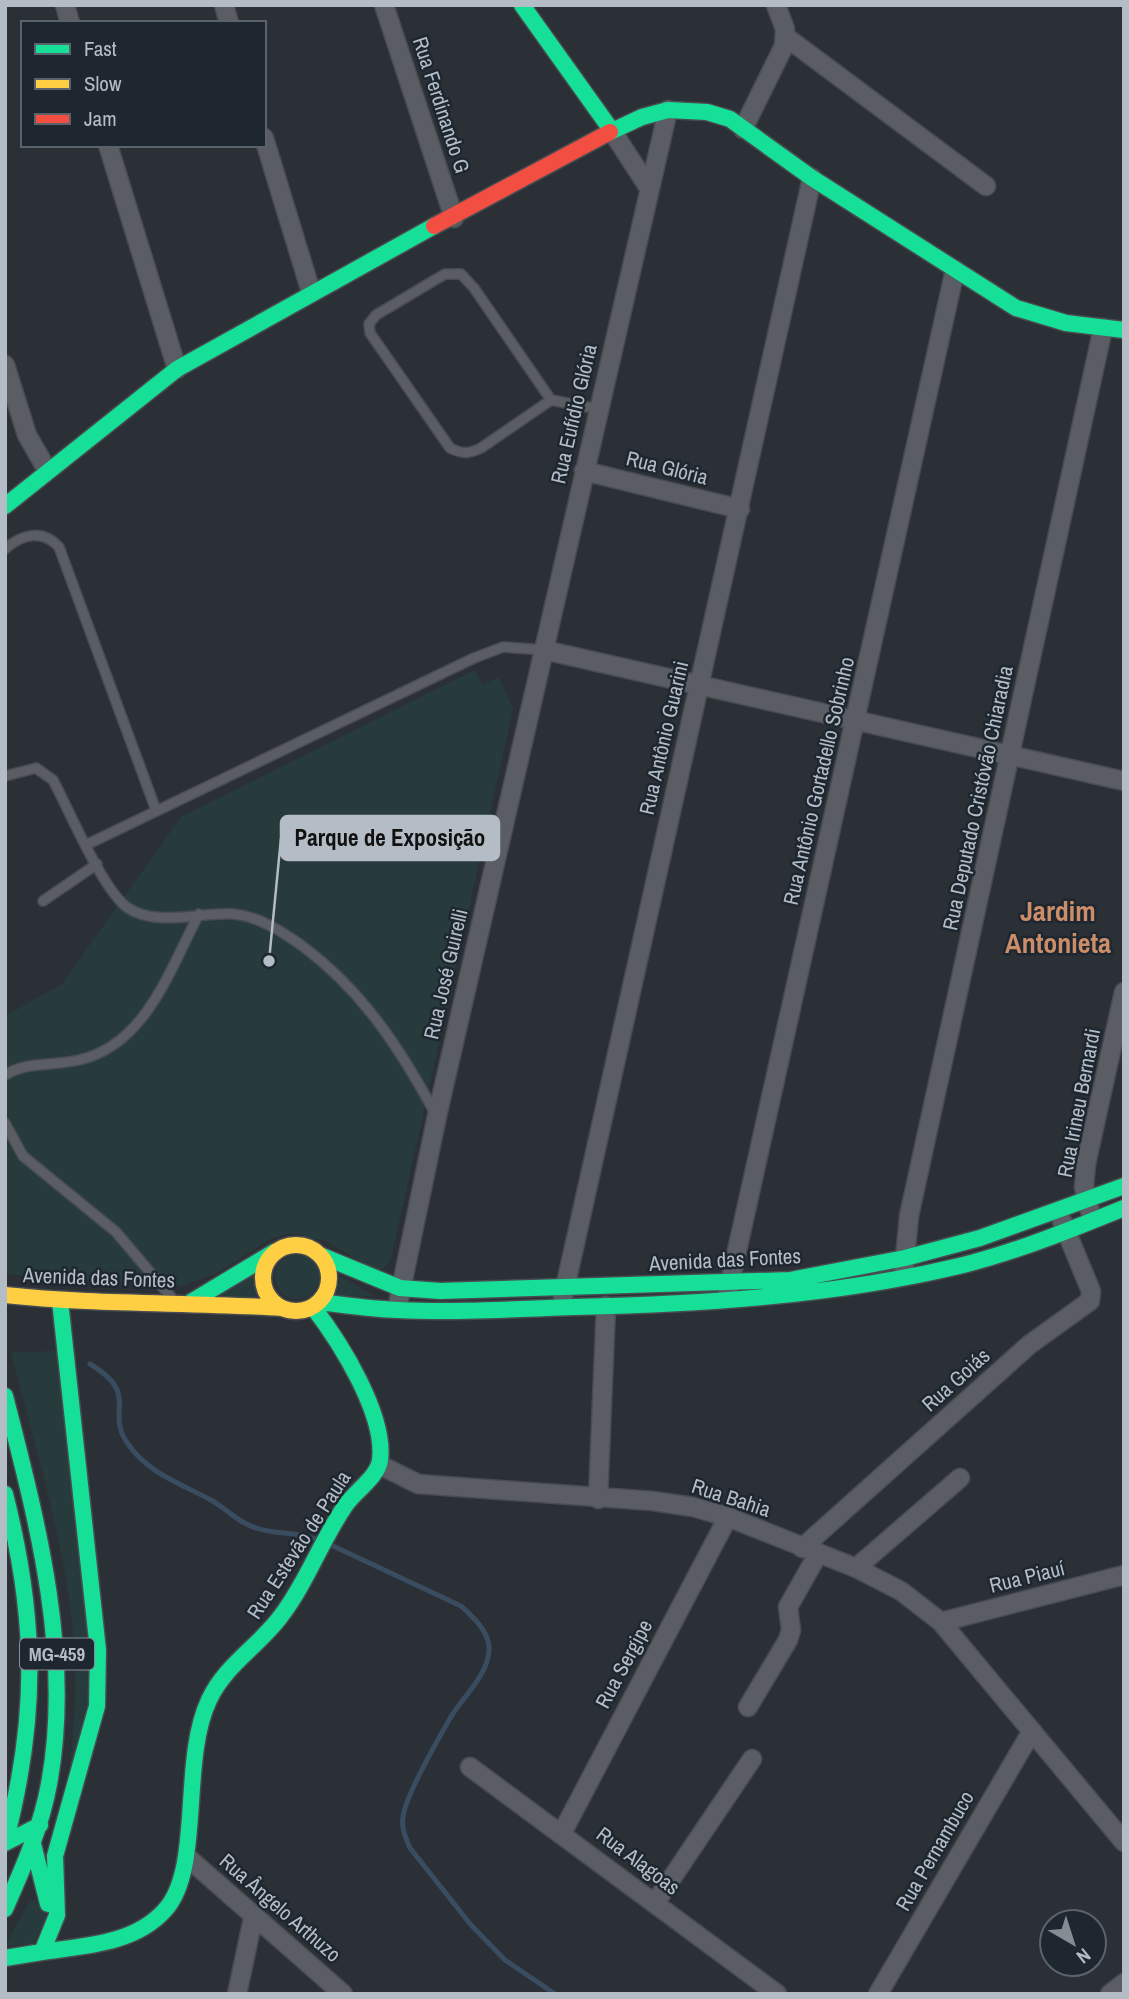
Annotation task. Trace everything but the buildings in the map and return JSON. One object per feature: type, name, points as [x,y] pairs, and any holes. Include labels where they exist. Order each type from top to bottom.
[{"type":"main road","points":[[522,5],[612,131]]},
{"type":"main road","points":[[5,506],[177,369],[311,292],[454,218],[612,131],[642,117],[668,110],[707,112],[730,119],[812,178],[1016,307],[1066,323],[1124,330]]},
{"type":"main road","name":"Avenida das Fontes","points":[[183,1302],[286,1245],[306,1245],[323,1256],[400,1288],[440,1291],[790,1280],[905,1258],[1058,1212],[1124,1186]]},
{"type":"main road","name":"Avenida das Fontes","points":[[5,1295],[60,1301],[183,1302],[303,1311],[316,1305],[398,1310],[725,1303],[821,1293],[904,1279],[1066,1233],[1124,1208]]},
{"type":"main road","points":[[277,1250],[265,1266],[262,1276],[267,1295],[282,1308]]},
{"type":"main road","points":[[323,1256],[330,1275],[325,1295],[316,1305],[339,1342],[374,1421],[380,1446],[380,1465]]},
{"type":"main road","points":[[42,1952],[52,1910],[55,1856],[94,1721],[98,1689],[88,1540],[60,1301]]},
{"type":"main road","name":"MG-459","points":[[5,1395],[39,1538],[56,1640],[58,1684],[55,1754],[40,1825],[8,1901]]},
{"type":"main road","name":"Rua Estevão de Paula","points":[[5,1958],[84,1946],[127,1935],[164,1912],[182,1884],[187,1857],[192,1761],[206,1705],[222,1678],[266,1635],[293,1596],[343,1507],[380,1465]]},
{"type":"main road","points":[[5,1494],[23,1567],[33,1670],[28,1745],[5,1843]]},
{"type":"main road","points":[[5,1843],[40,1825]]},
{"type":"main road","points":[[33,1844],[52,1910]]},
{"type":"main road","points":[[8,1901],[36,1896],[84,1946]]},
{"type":"street","name":"Rua Ferdinando G","points":[[384,5],[454,218]]},
{"type":"street","points":[[776,5],[786,37],[986,186]]},
{"type":"street","points":[[743,129],[786,37]]},
{"type":"street","name":"Rua Eufídio Glória","points":[[544,650],[668,110]]},
{"type":"street","points":[[612,131],[649,188]]},
{"type":"street","points":[[266,145],[311,292]]},
{"type":"street","points":[[109,147],[177,369]]},
{"type":"street","name":"Rua Antônio Guarini","points":[[561,1307],[812,178]]},
{"type":"street","name":"Rua Antônio Gortadello Sobrinho","points":[[725,1303],[954,270]]},
{"type":"street","name":"Rua Deputado Cristóvão Chiaradia","points":[[904,1279],[909,1216],[1103,327]]},
{"type":"street","points":[[5,365],[27,435],[47,470]]},
{"type":"street","name":"Rua Glória","points":[[584,471],[740,509]]},
{"type":"street","points":[[544,650],[1124,781]]},
{"type":"street","name":"Rua José Guirelli","points":[[398,1310],[400,1288],[437,1116],[544,650]]},
{"type":"street","name":"Rua Irineu Bernardi","points":[[1093,1222],[1087,1201],[1086,1164],[1124,992]]},
{"type":"street","points":[[1058,1212],[1066,1233]]},
{"type":"street","name":"Rua Goiás","points":[[810,1551],[1029,1345],[1090,1301],[1091,1292],[1066,1233]]},
{"type":"street","points":[[598,1499],[606,1306]]},
{"type":"street","name":"Rua Bahia","points":[[380,1465],[418,1484],[675,1504],[727,1517],[856,1568],[916,1600],[941,1622],[1124,1842]]},
{"type":"street","points":[[856,1568],[960,1478]]},
{"type":"street","name":"Rua Sergipe","points":[[562,1833],[727,1517]]},
{"type":"street","points":[[748,1707],[788,1640],[791,1630],[788,1607],[810,1551]]},
{"type":"street","name":"Rua Piauí","points":[[941,1622],[1124,1575]]},
{"type":"street","name":"Rua Pernambuco","points":[[878,1994],[1032,1731]]},
{"type":"street","points":[[655,1903],[752,1759]]},
{"type":"street","name":"Rua Alagoas","points":[[470,1767],[777,1994]]},
{"type":"street","name":"Rua Ângelo Arthuzo","points":[[187,1857],[343,1994]]},
{"type":"street","points":[[237,1994],[254,1914]]},
{"type":"street","points":[[1110,1994],[1124,1983]]},
{"type":"lane","points":[[551,400],[481,448],[472,452],[458,452],[450,448],[370,334],[369,324],[376,315],[445,274],[460,274],[474,288],[551,400],[598,409]]},
{"type":"lane","points":[[5,549],[27,536],[41,535],[51,537],[59,547],[156,810]]},
{"type":"lane","points":[[88,844],[474,657],[503,647],[544,650]]},
{"type":"lane","points":[[5,776],[26,768],[45,772],[53,780],[114,894],[131,910],[152,917],[238,915],[261,921],[322,961],[380,1021],[408,1063],[437,1116]]},
{"type":"lane","points":[[43,901],[97,863]]},
{"type":"lane","points":[[5,1075],[27,1066],[80,1060],[121,1042],[145,1014],[199,915]]},
{"type":"lane","points":[[5,1123],[23,1156],[116,1232],[183,1302]]},
{"type":"shaded area","points":[[475,670],[482,685],[499,677],[513,709],[391,1259],[384,1268],[376,1271],[326,1241],[290,1233],[270,1239],[215,1274],[181,1286],[5,1274],[5,1016],[61,985],[181,817]]},
{"type":"shaded area","points":[[297,1255],[312,1262],[319,1277],[312,1292],[297,1299],[282,1292],[275,1277],[282,1262]]},
{"type":"shaded area","points":[[256,1272],[260,1299],[207,1298]]},
{"type":"shaded area","points":[[340,1276],[375,1296],[336,1297]]},
{"type":"shaded area","points":[[62,1351],[93,1682],[67,1795],[75,1682],[70,1608],[49,1497],[11,1352]]},
{"type":"shaded area","points":[[34,1899],[47,1917],[33,1944],[5,1946],[29,1903]]},
{"type":"waterway","points":[[90,1364],[106,1375],[114,1385],[119,1394],[119,1422],[122,1432],[128,1444],[145,1463],[249,1525],[318,1540]]},
{"type":"waterway","points":[[331,1545],[461,1606],[487,1637],[488,1659],[475,1685],[452,1715],[424,1766],[405,1808],[403,1829],[410,1848],[471,1925],[505,1960],[555,1994]]},
{"type":"traffic: fast","points":[[522,5],[612,131]]},
{"type":"traffic: fast","points":[[610,132],[642,117],[668,110],[707,112],[730,119],[812,178],[1016,308],[1066,323],[1124,330]]},
{"type":"traffic: fast","points":[[5,506],[177,369],[434,226]]},
{"type":"traffic: fast","points":[[322,1256],[400,1288],[440,1291],[790,1280],[905,1258],[980,1238],[1124,1186]]},
{"type":"traffic: fast","points":[[319,1302],[420,1311],[464,1311],[671,1304],[768,1297],[864,1285],[959,1266],[1043,1240],[1124,1208]]},
{"type":"traffic: fast","points":[[191,1302],[274,1252]]},
{"type":"traffic: fast","points":[[5,1958],[42,1952],[57,1915],[55,1856],[97,1706],[98,1650],[60,1301]]},
{"type":"traffic: fast","points":[[42,1952],[124,1937],[153,1921],[165,1910],[177,1891],[184,1868],[195,1753],[200,1725],[209,1700],[224,1676],[281,1616],[345,1506],[378,1466],[380,1442],[369,1401],[348,1359],[313,1307]]},
{"type":"traffic: fast","points":[[5,1396],[29,1491],[48,1588],[57,1687],[55,1735],[46,1800],[31,1848],[5,1909]]},
{"type":"traffic: fast","points":[[5,1494],[23,1584],[29,1668],[23,1753],[5,1843]]},
{"type":"traffic: fast","points":[[5,1843],[40,1825]]},
{"type":"traffic: fast","points":[[33,1844],[48,1904]]},
{"type":"traffic: slow","points":[[289,1245],[303,1245],[315,1250],[324,1259],[329,1278],[327,1291],[320,1302],[303,1311],[289,1311],[277,1306],[268,1297],[263,1285],[263,1271],[268,1259],[277,1250],[289,1245]]},
{"type":"traffic: slow","points":[[5,1295],[282,1308]]},
{"type":"traffic: jam","points":[[434,226],[610,132]]},
{"type":"place","name":"Parque de Exposição","points":[[269,961]]},
{"type":"district","name":"Jardim Antonieta","points":[[1058,927]]}]
